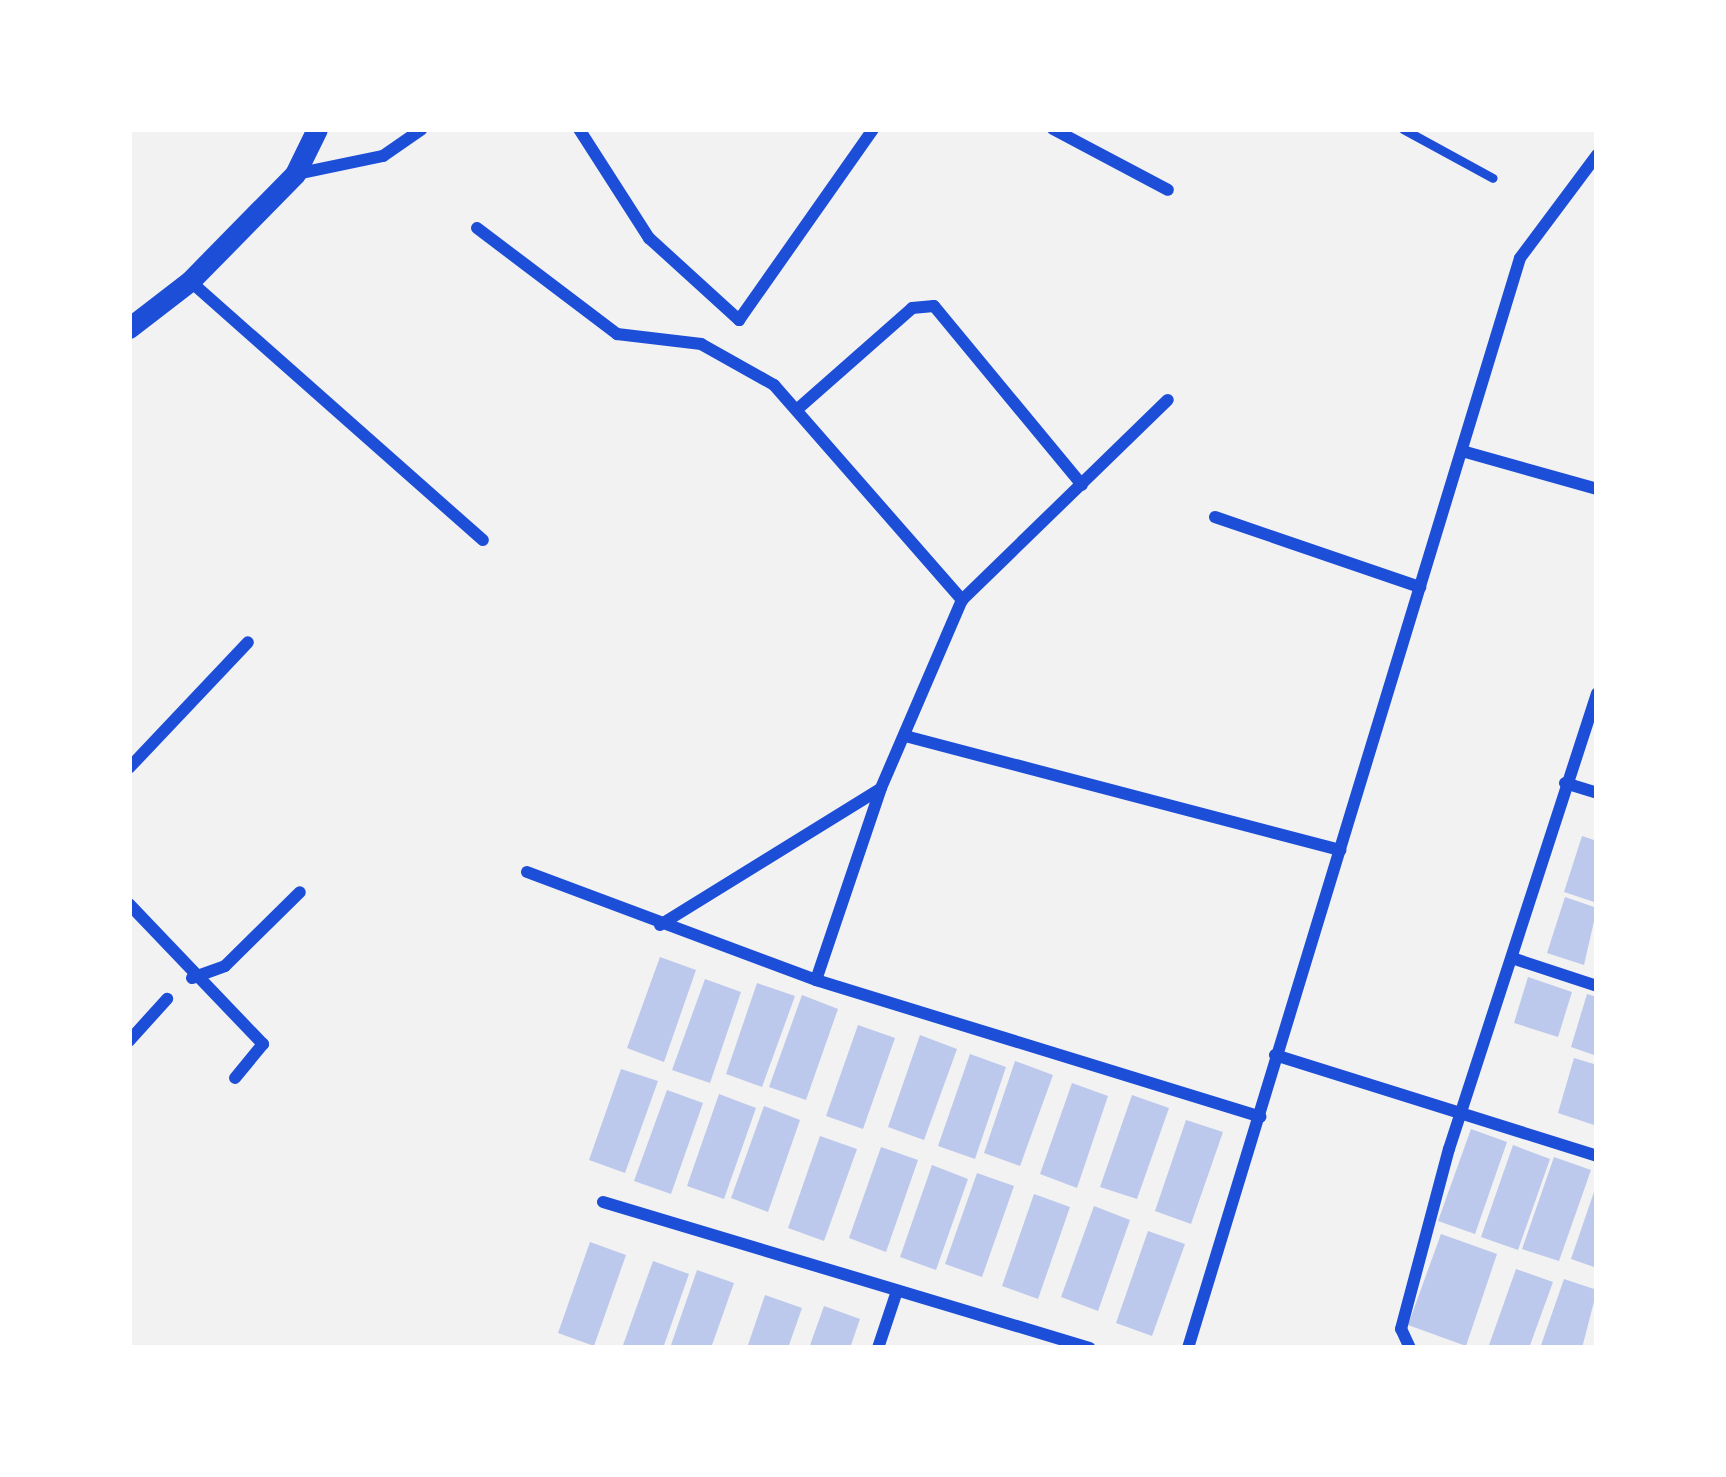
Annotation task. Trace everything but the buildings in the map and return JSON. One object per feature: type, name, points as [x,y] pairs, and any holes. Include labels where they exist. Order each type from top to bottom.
[{"type":"street","points":[[129,328],[190,281],[295,174],[317,129]]},
{"type":"street","points":[[295,174],[383,156],[422,129]]},
{"type":"street","points":[[579,129],[649,238],[739,320],[873,129]]},
{"type":"street","points":[[1053,129],[1168,190]]},
{"type":"street","points":[[1188,1348],[1520,259],[1597,155]]},
{"type":"street","points":[[476,229],[617,334],[721,352],[801,406],[962,600]]},
{"type":"street","points":[[190,281],[483,540]]},
{"type":"street","points":[[801,406],[912,308],[934,306],[1082,485]]},
{"type":"street","points":[[816,980],[881,788],[909,737],[962,600],[1168,400]]},
{"type":"street","points":[[1462,451],[1597,489]]},
{"type":"street","points":[[1215,518],[1420,587]]},
{"type":"street","points":[[129,768],[248,642]]},
{"type":"street","points":[[1410,1348],[1401,1329],[1462,1114],[1597,693]]},
{"type":"street","points":[[909,737],[1340,850]]},
{"type":"street","points":[[1565,783],[1597,793]]},
{"type":"street","points":[[660,925],[881,788]]},
{"type":"street","points":[[527,872],[816,980],[1259,1117]]},
{"type":"street","points":[[192,978],[225,966],[300,892]]},
{"type":"street","points":[[129,904],[192,978],[262,1044],[235,1078]]},
{"type":"street","points":[[1515,959],[1597,986]]},
{"type":"street","points":[[129,1041],[166,999]]},
{"type":"street","points":[[1275,1055],[1597,1156]]},
{"type":"street","points":[[603,1202],[1090,1348]]},
{"type":"street","points":[[878,1348],[897,1292]]},
{"type":"lane","points":[[1403,129],[1493,178]]}]
